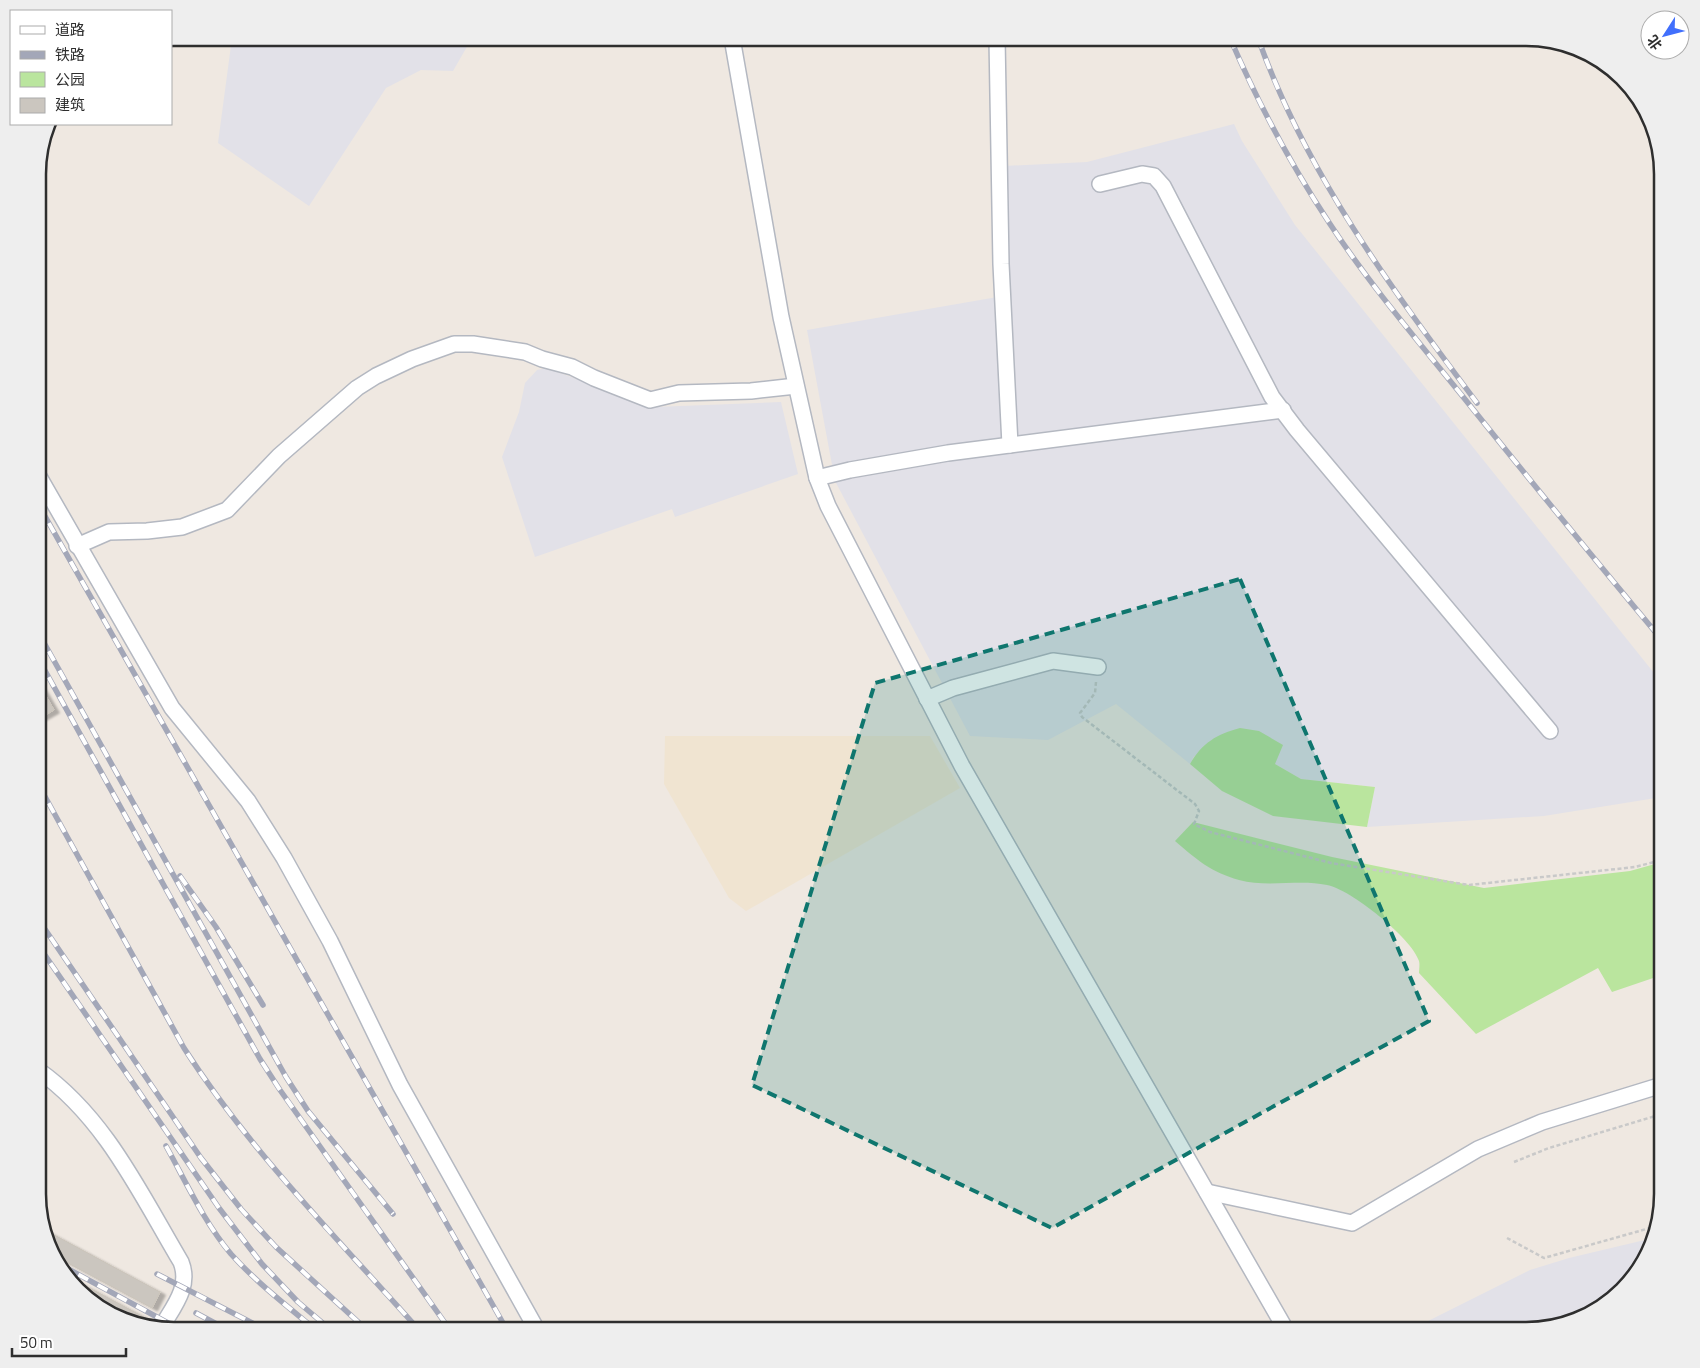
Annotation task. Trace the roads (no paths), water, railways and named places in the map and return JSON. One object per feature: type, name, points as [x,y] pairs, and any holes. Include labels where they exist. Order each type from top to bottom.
[{"type":"street","points":[[733,46],[776,289],[817,478],[828,506],[962,766],[1281,1322]]},
{"type":"street","points":[[996,46],[1001,264],[1010,445]]},
{"type":"street","points":[[1100,184],[1142,174],[1154,176],[1163,186],[1272,397],[1550,731]]},
{"type":"street","points":[[77,546],[109,532],[147,531],[182,527],[227,510],[279,456],[357,388],[376,376],[412,359],[454,344],[472,344],[525,352],[572,367],[594,378],[650,400],[679,392],[751,391],[796,386]]},
{"type":"street","points":[[817,478],[850,470],[1010,445],[1282,410]]},
{"type":"street","points":[[47,491],[172,708],[248,801],[284,858],[330,941],[400,1085],[533,1322]]},
{"type":"street","points":[[927,699],[953,688],[1053,661],[1098,666]]},
{"type":"street","points":[[47,1078],[82,1109],[110,1142],[181,1262],[184,1270],[184,1288],[165,1321]]},
{"type":"street","points":[[1206,1192],[1352,1223],[1478,1149],[1542,1122],[1654,1087]]},
{"type":"railway","points":[[1234,46],[1264,110],[1289,156],[1345,247],[1412,334],[1654,630]]},
{"type":"railway","points":[[1261,46],[1278,88],[1326,183],[1383,273],[1477,403]]},
{"type":"railway","points":[[47,520],[502,1322]]},
{"type":"railway","points":[[47,648],[286,1077],[308,1111],[393,1214]]},
{"type":"railway","points":[[47,674],[260,1059],[444,1322]]},
{"type":"railway","points":[[47,800],[184,1048],[210,1086],[237,1123],[296,1194],[412,1322]]},
{"type":"railway","points":[[180,876],[216,927],[263,1005]]},
{"type":"railway","points":[[47,932],[201,1158],[241,1209],[276,1247],[358,1322]]},
{"type":"railway","points":[[47,958],[219,1208],[262,1264],[298,1302],[322,1322]]},
{"type":"railway","points":[[166,1146],[188,1188],[221,1242],[261,1284],[306,1322]]},
{"type":"railway","points":[[73,1271],[164,1321]]},
{"type":"railway","points":[[157,1274],[250,1322]]},
{"type":"railway","points":[[196,1313],[213,1322]]}]
